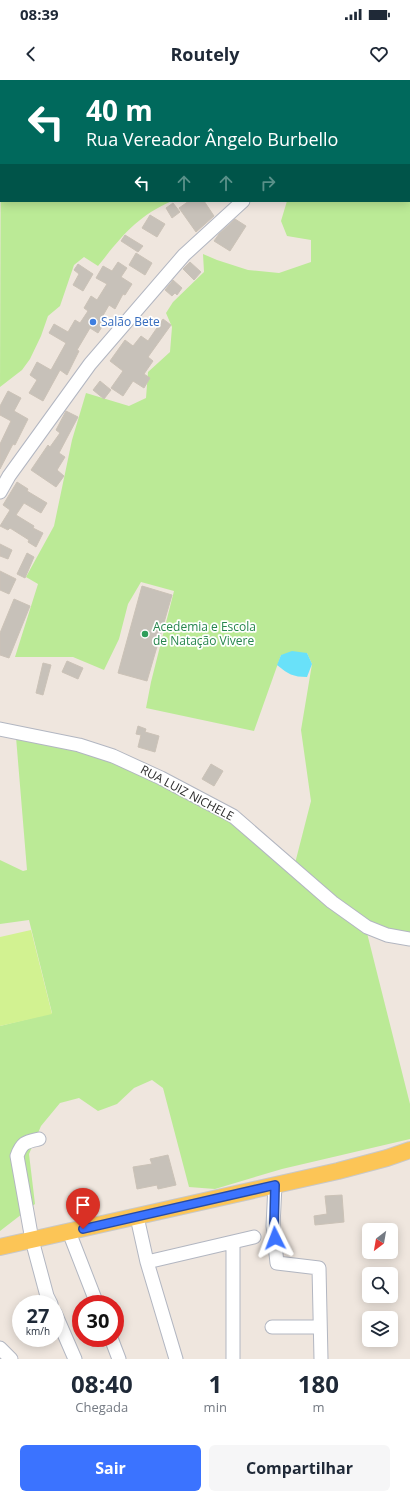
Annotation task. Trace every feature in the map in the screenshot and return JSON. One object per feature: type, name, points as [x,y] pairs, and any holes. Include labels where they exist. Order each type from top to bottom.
[{"type":"main road","points":[[0,1247],[356,1167],[410,1150]]},
{"type":"street","points":[[0,492],[9,476],[90,364],[184,254],[242,202]]},
{"type":"street","name":"RUA LUIZ NICHELE","points":[[0,729],[79,744],[113,756],[161,778],[233,816],[332,902],[367,927],[387,935],[410,939]]},
{"type":"street","points":[[39,1139],[26,1142],[22,1145],[17,1156],[32,1240],[47,1295]]},
{"type":"street","points":[[275,1185],[274,1226],[277,1263],[319,1268],[321,1359]]},
{"type":"street","points":[[137,1217],[147,1262],[176,1359]]},
{"type":"street","points":[[69,1232],[94,1295]]},
{"type":"street","points":[[147,1262],[254,1237]]},
{"type":"street","points":[[233,1242],[233,1359]]},
{"type":"street","points":[[272,1327],[320,1327]]},
{"type":"street","points":[[64,1334],[75,1359]]},
{"type":"street","points":[[114,1347],[119,1359]]},
{"type":"street","points":[[0,1348],[11,1359]]},
{"type":"green space","points":[[1,202],[170,202],[149,213],[130,228],[98,266],[84,257],[74,265],[60,306],[48,316],[41,336],[30,359],[22,370],[0,387]]},
{"type":"green space","points":[[287,202],[410,202],[410,932],[397,931],[367,933],[410,1104],[410,1139],[282,1169],[215,1189],[189,1187],[163,1088],[152,1080],[134,1088],[117,1104],[98,1111],[79,1098],[60,1103],[41,1126],[29,1154],[35,1204],[0,1231],[0,1026],[52,1013],[29,920],[0,924],[0,860],[23,871],[27,870],[16,737],[73,748],[114,760],[234,822],[292,875],[311,801],[301,730],[312,664],[307,653],[281,655],[254,731],[146,708],[174,591],[141,582],[128,604],[119,639],[104,670],[73,657],[15,657],[38,584],[26,577],[54,526],[72,440],[86,393],[129,406],[146,398],[148,372],[170,352],[172,327],[166,313],[173,302],[204,272],[203,254],[248,270],[279,273],[311,262],[311,240],[287,236],[281,221]]},
{"type":"green space","points":[[31,930],[52,1014],[0,1026],[0,937]]},
{"type":"water","points":[[292,651],[307,653],[312,664],[307,677],[291,674],[284,671],[277,665],[281,655]]},
{"type":"building","points":[[188,202],[205,202],[214,216],[196,232],[179,208]]},
{"type":"building","points":[[173,203],[180,212],[172,218],[166,208]]},
{"type":"building","points":[[150,215],[165,224],[157,237],[142,228]]},
{"type":"building","points":[[235,219],[246,226],[230,251],[214,241],[219,234]]},
{"type":"building","points":[[125,235],[143,246],[138,252],[121,241]]},
{"type":"building","points":[[136,253],[152,263],[145,275],[129,265]]},
{"type":"building","points":[[118,262],[127,268],[121,277],[132,284],[125,295],[123,294],[115,309],[109,305],[101,319],[105,322],[98,333],[90,328],[77,350],[79,351],[67,375],[60,370],[43,401],[29,393],[37,380],[30,375],[37,362],[51,370],[66,343],[49,333],[54,324],[68,332],[75,320],[80,323],[88,311],[84,308],[91,296],[97,300],[107,284],[96,278],[103,266],[112,271]]},
{"type":"building","points":[[190,262],[201,272],[194,280],[183,269]]},
{"type":"building","points":[[78,264],[93,274],[83,291],[73,285],[79,274],[74,270]]},
{"type":"building","points":[[173,280],[182,288],[177,295],[175,293],[172,296],[165,290]]},
{"type":"building","points":[[163,319],[171,325],[148,357],[153,361],[144,374],[150,378],[144,388],[133,381],[123,396],[111,388],[123,371],[110,361],[125,340],[133,346],[141,336],[148,341]]},
{"type":"building","points":[[100,381],[111,390],[104,399],[93,390]]},
{"type":"building","points":[[8,391],[21,398],[14,411],[28,419],[15,445],[13,444],[0,469],[0,444],[11,421],[0,415],[0,406]]},
{"type":"building","points":[[66,411],[78,417],[59,453],[65,457],[57,470],[64,476],[56,487],[31,470],[48,445],[50,447],[60,433],[56,430]]},
{"type":"building","points":[[17,482],[28,489],[27,491],[47,503],[41,513],[24,503],[16,515],[34,526],[33,528],[43,533],[36,547],[28,542],[29,540],[10,528],[8,530],[0,526],[10,510],[3,505]]},
{"type":"building","points":[[0,544],[12,550],[8,559],[0,556]]},
{"type":"building","points":[[27,553],[34,557],[25,578],[17,574]]},
{"type":"building","points":[[0,571],[16,579],[9,594],[0,590]]},
{"type":"building","name":"Acedemia e Escola de Natação Vivere","points":[[142,586],[172,595],[147,681],[118,673]]},
{"type":"building","points":[[14,599],[30,606],[9,658],[0,655],[0,633]]},
{"type":"building","points":[[67,661],[83,668],[78,679],[62,672]]},
{"type":"building","points":[[43,663],[51,665],[43,695],[36,693]]},
{"type":"building","points":[[138,726],[146,729],[145,732],[159,736],[155,752],[138,747],[141,735],[136,734]]},
{"type":"building","points":[[211,764],[223,771],[214,786],[202,779]]},
{"type":"building","points":[[168,1155],[176,1185],[158,1189],[157,1185],[137,1189],[133,1167],[152,1164],[150,1159]]},
{"type":"building","points":[[342,1195],[344,1222],[315,1225],[314,1216],[327,1214],[325,1196]]},
{"type":"place","name":"Salão Bete","points":[[93,322]]},
{"type":"place","name":"Acedemia e Escola de Natação Vivere","points":[[145,634]]},
{"type":"route","points":[[83,1229],[275,1185],[275,1238]]}]
